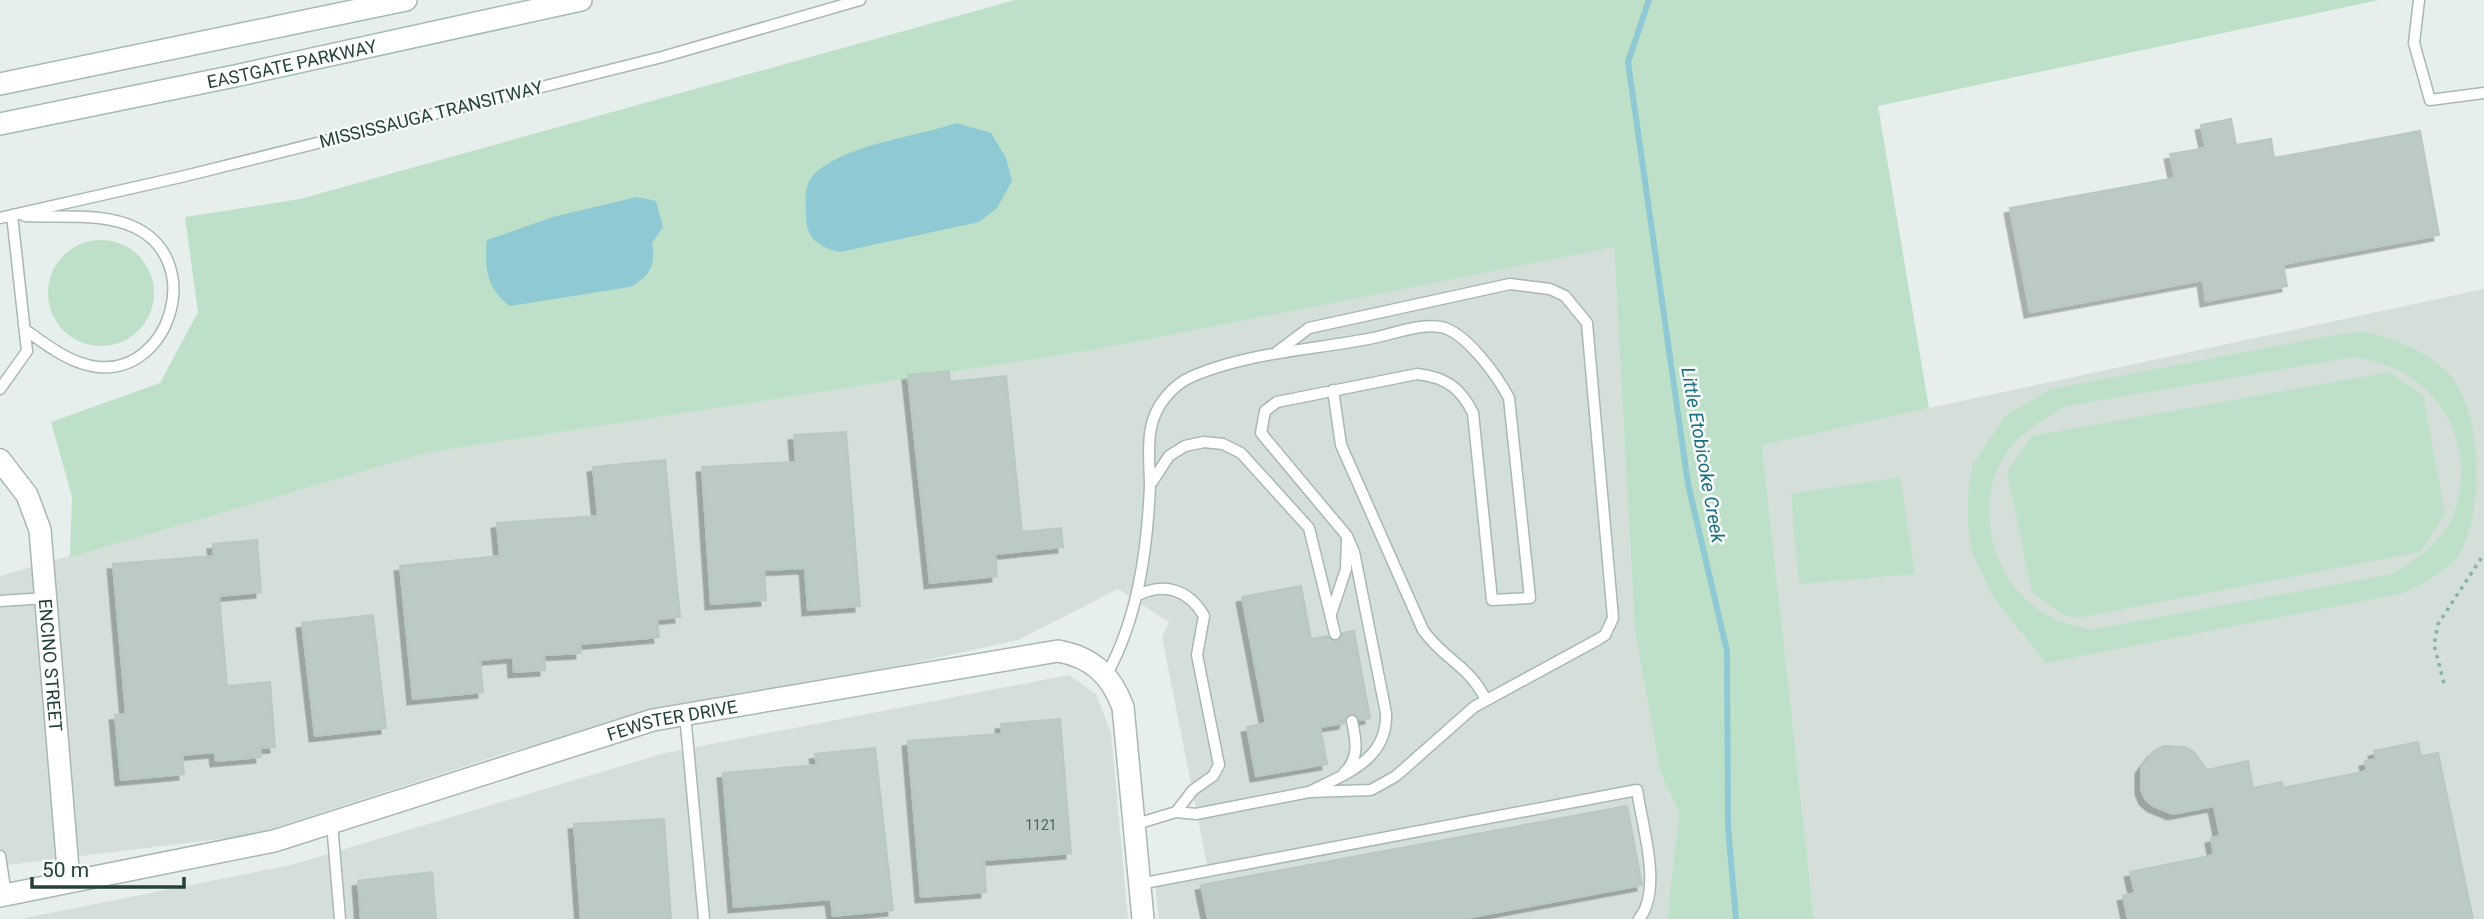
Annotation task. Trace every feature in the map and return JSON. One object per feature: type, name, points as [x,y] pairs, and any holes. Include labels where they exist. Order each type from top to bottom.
[{"type":"street","points":[[0,84],[406,0]]},
{"type":"street","name":"EASTGATE PARKWAY","points":[[0,124],[249,74],[581,0]]},
{"type":"street","name":"ENCINO STREET","points":[[0,460],[27,495],[40,530],[69,881]]},
{"type":"street","name":"FEWSTER DRIVE","points":[[3,895],[274,841],[653,720],[1058,651],[1079,655],[1106,676],[1114,684],[1123,706],[1143,919]]},
{"type":"lane","name":"MISSISSAUGA TRANSITWAY","points":[[6,217],[185,176],[662,57],[860,0]]},
{"type":"lane","points":[[2419,0],[2414,43],[2430,100],[2484,93]]},
{"type":"lane","points":[[0,389],[27,351],[27,331],[6,217],[113,220],[136,228],[152,239],[173,272],[175,290],[166,324],[143,353],[127,363],[98,367],[82,363],[52,350],[27,331]]},
{"type":"lane","points":[[1133,825],[1176,812],[1196,814],[1309,792],[1357,792],[1384,785],[1474,707],[1597,640],[1611,627],[1613,618],[1587,323],[1578,308],[1565,296],[1550,289],[1510,284],[1309,328],[1277,352]]},
{"type":"lane","points":[[1106,676],[1115,659],[1138,595],[1150,488],[1150,428],[1158,407],[1173,389],[1192,377],[1277,352],[1313,350],[1430,326],[1451,330],[1494,373],[1509,398],[1530,598],[1492,600],[1473,412],[1465,396],[1451,383],[1435,376],[1417,374],[1278,402],[1265,411],[1260,425],[1264,439],[1347,536],[1354,552],[1387,731],[1375,751],[1358,767],[1309,792]]},
{"type":"lane","points":[[1333,390],[1341,445],[1423,630],[1432,643],[1463,666],[1477,681],[1486,700]]},
{"type":"lane","points":[[1150,488],[1157,471],[1169,456],[1185,446],[1204,442],[1223,444],[1241,453],[1309,528],[1335,635]]},
{"type":"lane","points":[[1331,614],[1346,569],[1347,536]]},
{"type":"lane","points":[[1138,595],[1163,587],[1176,590],[1188,595],[1205,616],[1197,655],[1219,765],[1213,776],[1193,790],[1176,812]]},
{"type":"lane","points":[[0,601],[46,598]]},
{"type":"lane","points":[[685,714],[704,919]]},
{"type":"lane","points":[[1339,777],[1354,758],[1356,746],[1352,721]]},
{"type":"lane","points":[[1139,884],[1637,790],[1652,887],[1646,911],[1639,919]]},
{"type":"lane","points":[[332,823],[340,919]]},
{"type":"lane","points":[[0,856],[3,895]]},
{"type":"path","points":[[2444,683],[2434,645],[2438,624],[2484,554]]},
{"type":"shaded area","points":[[1614,246],[1635,631],[1660,771],[1679,813],[1667,919],[1159,919],[1155,883],[1207,864],[1162,637],[1169,622],[1118,589],[1018,640],[512,751],[252,835],[0,866],[0,576],[426,453],[1094,350]]},
{"type":"shaded area","points":[[2484,289],[2484,919],[1814,919],[1762,444]]},
{"type":"shaded area","points":[[1069,675],[1096,694],[1111,733],[1128,919],[20,919],[291,865],[665,753]]},
{"type":"green space","points":[[1015,0],[2379,0],[1878,106],[1929,408],[1762,445],[1814,919],[1667,919],[1679,813],[1660,771],[1635,631],[1614,247],[1094,350],[426,453],[70,557],[72,497],[51,422],[160,383],[198,312],[185,217],[300,199]]},
{"type":"green space","points":[[101,240],[121,244],[138,256],[150,273],[154,293],[150,313],[138,330],[121,342],[101,346],[81,342],[64,330],[52,313],[48,293],[52,273],[64,256],[81,244]]},
{"type":"green space","points":[[2365,332],[2410,347],[2432,359],[2450,375],[2461,393],[2469,414],[2477,464],[2473,514],[2459,555],[2433,577],[2403,593],[2046,663],[1993,597],[1973,554],[1968,528],[1968,492],[1973,464],[2005,416],[2051,389],[2340,334]],"holes":[[[2354,357],[2398,370],[2417,382],[2433,397],[2446,414],[2455,434],[2460,456],[2459,493],[2449,524],[2427,550],[2392,574],[2090,630],[2054,619],[2033,606],[2016,589],[2003,568],[1989,521],[1990,497],[1996,474],[2007,452],[2020,437],[2034,425],[2067,406]]]},
{"type":"green space","points":[[2390,372],[2423,396],[2445,514],[2420,552],[2077,618],[2063,615],[2032,592],[2007,472],[2032,436]]},
{"type":"green space","points":[[1900,477],[1915,574],[1799,584],[1791,494]]},
{"type":"water","points":[[956,123],[991,133],[1006,158],[1012,181],[997,208],[979,222],[840,252],[816,242],[807,226],[806,191],[809,181],[824,166],[840,157],[880,143]]},
{"type":"water","points":[[637,197],[656,201],[663,227],[652,243],[653,258],[650,270],[637,283],[630,287],[510,306],[496,292],[487,269],[487,240],[553,217]]},
{"type":"building","points":[[2231,119],[2236,145],[2271,139],[2274,158],[2420,131],[2439,235],[2283,264],[2287,286],[2206,301],[2203,280],[2030,312],[2010,208],[2175,178],[2170,154],[2206,148],[2201,125]]},
{"type":"building","points":[[949,371],[950,382],[1006,376],[1022,532],[1061,528],[1063,547],[995,554],[997,576],[930,583],[908,375]]},
{"type":"building","points":[[846,432],[860,606],[808,610],[805,568],[764,570],[766,600],[711,604],[702,467],[796,462],[794,435]]},
{"type":"building","points":[[665,460],[680,617],[657,619],[659,637],[580,644],[581,653],[544,655],[545,670],[514,672],[513,657],[480,660],[483,692],[413,699],[400,566],[500,556],[497,523],[598,516],[593,467]]},
{"type":"building","points":[[257,540],[261,592],[219,596],[227,686],[270,682],[275,747],[260,748],[261,757],[216,761],[215,752],[182,755],[184,774],[121,780],[115,715],[126,714],[113,564],[214,556],[213,544]]},
{"type":"building","points":[[1301,586],[1311,639],[1327,636],[1336,642],[1343,633],[1354,631],[1370,718],[1360,720],[1351,713],[1346,716],[1344,723],[1320,727],[1327,764],[1256,776],[1247,727],[1266,723],[1242,597]]},
{"type":"building","points":[[373,615],[386,728],[315,736],[302,623]]},
{"type":"building","points":[[1060,719],[1071,853],[984,860],[986,892],[921,897],[908,741],[1002,734],[1001,724]]},
{"type":"building","points":[[2418,742],[2421,756],[2438,753],[2473,919],[2128,919],[2123,896],[2135,893],[2130,872],[2214,855],[2211,838],[2220,836],[2214,806],[2173,814],[2153,806],[2145,799],[2141,789],[2141,768],[2154,751],[2164,746],[2185,747],[2194,752],[2207,770],[2248,761],[2253,788],[2282,782],[2283,788],[2367,771],[2365,761],[2376,759],[2374,751]]},
{"type":"building","points":[[875,748],[893,910],[833,916],[831,899],[734,907],[723,773],[817,765],[815,754]]},
{"type":"building","points":[[1627,806],[1642,885],[1461,919],[1208,919],[1201,885]]},
{"type":"building","points":[[664,819],[671,919],[581,919],[574,824]]},
{"type":"building","points":[[432,872],[436,919],[361,919],[358,881]]},
{"type":"waterway","name":"Little Etobicoke Creek","points":[[1649,0],[1628,62],[1688,484],[1727,651],[1728,827],[1736,919]]}]
